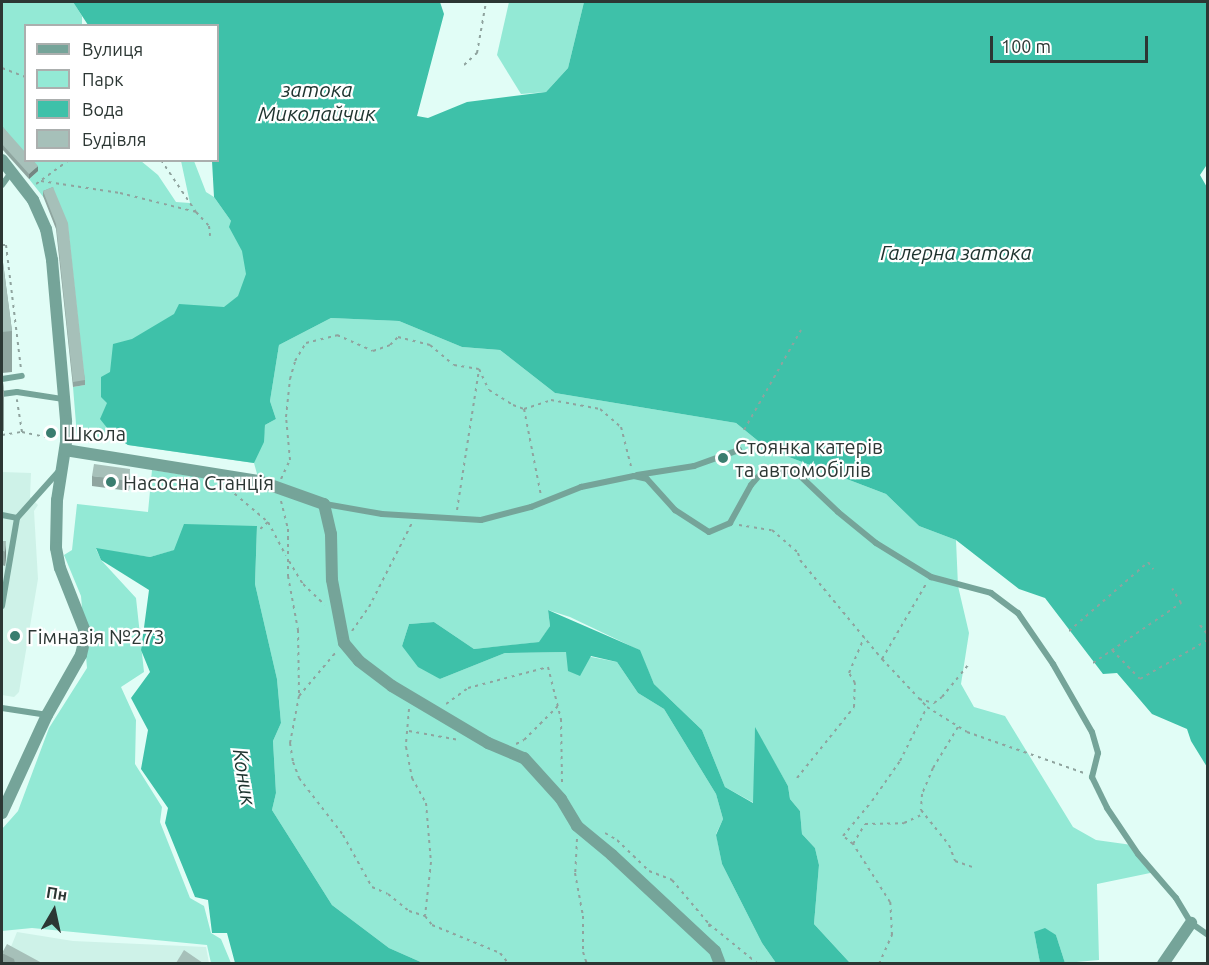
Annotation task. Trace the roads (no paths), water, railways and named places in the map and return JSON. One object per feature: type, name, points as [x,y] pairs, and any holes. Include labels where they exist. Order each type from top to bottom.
[{"type":"street","points":[[2,160],[27,191],[46,229],[52,260],[66,421],[65,450],[57,500],[56,548],[60,568],[84,629],[81,655],[47,715],[2,813]]},
{"type":"street","points":[[65,450],[278,486],[324,504],[331,534],[330,558],[338,617],[344,643],[359,661],[434,712],[503,750],[524,758],[561,799],[578,826],[715,951],[720,963]]},
{"type":"street","points":[[1163,963],[1191,923]]},
{"type":"lane","points":[[2,185],[12,171]]},
{"type":"lane","points":[[2,380],[22,376]]},
{"type":"lane","points":[[2,394],[16,392],[63,399]]},
{"type":"lane","points":[[324,504],[382,514],[481,520],[542,502],[581,487],[694,466],[739,450]]},
{"type":"lane","points":[[2,606],[17,518],[61,469]]},
{"type":"lane","points":[[634,476],[647,479],[675,510],[709,532],[723,529],[730,523],[751,485],[763,471],[795,471],[838,512],[876,543],[930,577],[991,593],[1018,613],[1053,664],[1092,732],[1098,753],[1092,777],[1107,808],[1138,854],[1176,898],[1191,923],[1208,935]]},
{"type":"lane","points":[[2,515],[17,518]]},
{"type":"lane","points":[[2,708],[47,715]]},
{"type":"water","name":"Галерна затока","points":[[73,2],[440,2],[444,14],[417,116],[428,118],[467,102],[546,92],[568,68],[584,2],[1207,2],[1208,163],[1200,175],[1208,189],[1207,767],[1191,741],[1187,729],[1152,714],[1117,673],[1103,674],[1045,598],[1019,589],[956,540],[919,526],[886,494],[768,449],[736,423],[555,393],[500,350],[462,347],[399,321],[331,318],[279,345],[270,401],[276,419],[265,425],[264,442],[254,463],[128,445],[112,434],[100,419],[107,403],[101,397],[101,377],[110,372],[113,344],[132,339],[174,314],[179,304],[224,307],[238,296],[246,274],[242,251],[229,227],[231,221],[214,197],[212,162],[219,162],[219,24],[87,24]]},
{"type":"water","name":"Коник","points":[[184,524],[257,526],[255,584],[277,679],[281,723],[273,741],[276,793],[272,810],[332,905],[389,948],[423,963],[235,963],[227,933],[212,933],[208,900],[195,897],[165,823],[168,808],[141,769],[148,730],[131,698],[150,672],[141,650],[149,590],[101,560],[96,548],[150,557],[174,550]]},
{"type":"water","points":[[548,610],[640,650],[654,684],[702,730],[725,787],[753,803],[755,727],[788,786],[790,799],[800,811],[802,834],[815,848],[819,865],[814,924],[850,963],[776,963],[762,943],[722,864],[716,835],[723,819],[716,794],[664,709],[638,693],[617,662],[591,656],[580,676],[568,671],[566,652],[505,653],[440,679],[418,667],[402,646],[409,624],[434,622],[474,649],[539,642],[550,626]]},
{"type":"water","points":[[1045,928],[1056,935],[1065,963],[1040,963],[1034,932]]},
{"type":"place","name":"Школа","points":[[51,433]]},
{"type":"place","name":"Стоянка катерів та автомобілів","points":[[723,458]]},
{"type":"place","name":"Насосна Станція","points":[[111,482]]},
{"type":"place","name":"Гімназія №273","points":[[15,636]]},
{"type":"water label","name":"затока Миколайчик","points":[[317,101]]}]
